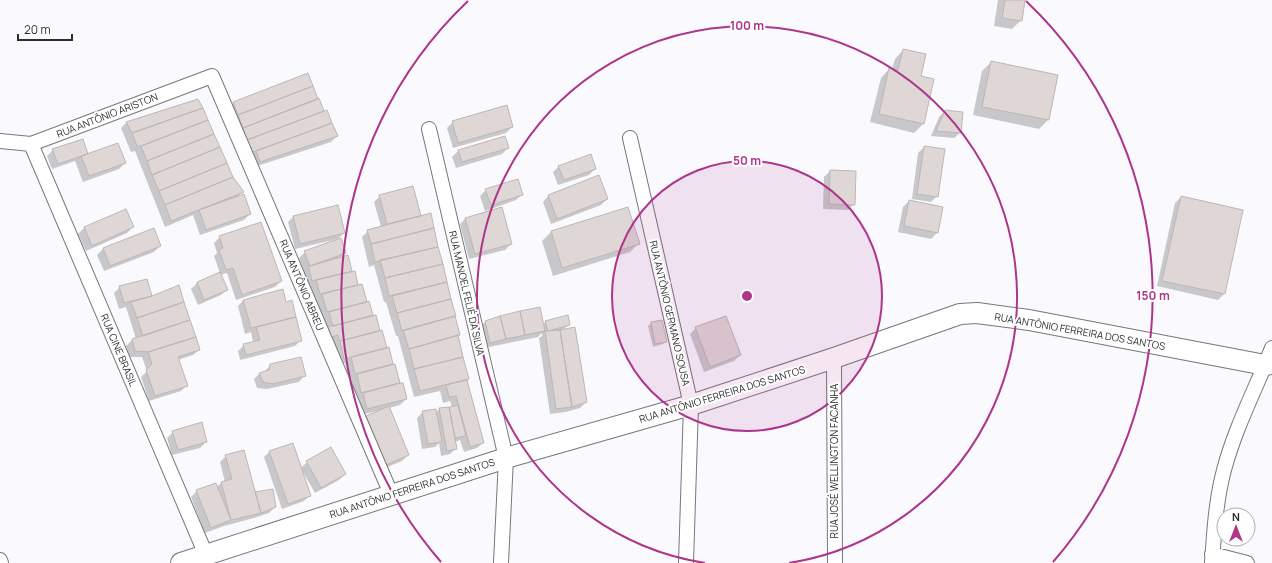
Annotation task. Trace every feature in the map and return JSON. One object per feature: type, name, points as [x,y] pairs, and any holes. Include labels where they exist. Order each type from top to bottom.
[{"type":"street","name":"RUA ANTÔNIO ARISTON","points":[[0,141],[31,144],[212,76]]},
{"type":"street","name":"RUA ANTÔNIO ABREU","points":[[212,76],[392,494]]},
{"type":"street","name":"RUA MANOEL FELIÉ DA SILVA","points":[[429,129],[506,458],[501,563]]},
{"type":"street","name":"RUA ANTÔNIO GERMANO SOUSA","points":[[630,138],[691,405],[686,563]]},
{"type":"street","name":"RUA CINE BRASIL","points":[[31,144],[206,555]]},
{"type":"street","name":"RUA ANTÔNIO FERREIRA DOS SANTOS","points":[[181,563],[506,458],[691,405],[834,358],[942,319],[960,314],[977,313],[1029,320],[1270,359]]},
{"type":"street","name":"RUA JOSÉ WELLINGTON FACANHA","points":[[834,358],[835,563]]},
{"type":"street","points":[[1247,563],[1212,559],[1217,504],[1224,469],[1235,436],[1270,359]]},
{"type":"building","points":[[1005,0],[1025,0],[1022,21],[1002,18]]},
{"type":"building","points":[[903,49],[926,54],[921,76],[934,79],[924,124],[879,114],[889,68],[898,70]]},
{"type":"building","points":[[991,61],[1058,75],[1049,120],[982,107]]},
{"type":"building","points":[[308,73],[313,86],[238,115],[233,102]]},
{"type":"building","points":[[313,86],[318,99],[243,128],[238,115]]},
{"type":"building","points":[[319,98],[324,111],[247,140],[243,128]]},
{"type":"building","points":[[198,99],[203,108],[132,133],[126,122]]},
{"type":"building","points":[[507,105],[513,127],[458,143],[452,121]]},
{"type":"building","points":[[203,108],[208,120],[141,146],[137,146],[132,133]]},
{"type":"building","points":[[327,110],[332,123],[253,152],[247,140]]},
{"type":"building","points":[[945,110],[963,112],[961,133],[936,131]]},
{"type":"building","points":[[208,120],[214,134],[147,161],[141,146]]},
{"type":"building","points":[[332,123],[338,136],[260,162],[256,151]]},
{"type":"building","points":[[214,134],[220,147],[152,175],[147,161]]},
{"type":"building","points":[[505,136],[509,148],[462,162],[458,150]]},
{"type":"building","points":[[83,139],[88,154],[58,164],[52,149]]},
{"type":"building","points":[[118,143],[126,163],[89,176],[81,156]]},
{"type":"building","points":[[924,146],[945,149],[938,197],[917,194]]},
{"type":"building","points":[[220,147],[227,163],[159,191],[152,175]]},
{"type":"building","points":[[591,154],[596,169],[564,180],[558,166]]},
{"type":"building","points":[[227,163],[233,177],[165,205],[159,191]]},
{"type":"building","points":[[830,170],[856,171],[855,205],[829,204]]},
{"type":"building","points":[[599,175],[608,199],[557,219],[548,195]]},
{"type":"building","points":[[233,177],[244,192],[171,221],[165,205]]},
{"type":"building","points":[[518,179],[523,195],[491,205],[485,189]]},
{"type":"building","points":[[413,186],[421,216],[387,224],[379,195]]},
{"type":"building","points":[[244,194],[251,214],[206,230],[199,210]]},
{"type":"building","points":[[1181,196],[1243,210],[1225,294],[1162,281]]},
{"type":"building","points":[[909,200],[943,207],[938,233],[904,226]]},
{"type":"building","points":[[338,205],[345,233],[300,244],[293,216]]},
{"type":"building","points":[[502,207],[512,244],[475,254],[465,218]]},
{"type":"building","points":[[628,207],[640,244],[562,268],[551,231]]},
{"type":"building","points":[[126,209],[134,227],[92,246],[84,227]]},
{"type":"building","points":[[431,213],[434,228],[371,244],[367,230]]},
{"type":"building","points":[[261,222],[282,281],[242,295],[233,268],[226,270],[219,250],[223,248],[219,236]]},
{"type":"building","points":[[154,228],[161,246],[110,266],[103,248]]},
{"type":"building","points":[[434,228],[438,247],[375,262],[371,244]]},
{"type":"building","points":[[341,238],[346,253],[310,266],[304,251]]},
{"type":"building","points":[[438,247],[443,264],[385,278],[380,260]]},
{"type":"building","points":[[348,255],[352,271],[312,281],[308,265],[310,266]]},
{"type":"building","points":[[443,264],[447,282],[389,296],[385,278]]},
{"type":"building","points":[[355,271],[358,285],[320,294],[316,280]]},
{"type":"building","points":[[220,272],[228,290],[204,300],[197,282]]},
{"type":"building","points":[[147,279],[152,296],[124,303],[119,286]]},
{"type":"building","points":[[447,282],[451,299],[397,313],[392,296]]},
{"type":"building","points":[[362,284],[367,302],[327,312],[322,294]]},
{"type":"building","points":[[179,285],[184,302],[137,318],[131,302],[152,296]]},
{"type":"building","points":[[283,289],[286,302],[292,300],[296,317],[251,328],[243,300]]},
{"type":"building","points":[[451,299],[456,316],[402,331],[397,313]]},
{"type":"building","points":[[369,301],[373,315],[333,326],[329,312]]},
{"type":"building","points":[[184,302],[190,320],[143,336],[137,318]]},
{"type":"building","points":[[540,307],[545,331],[525,335],[520,311]]},
{"type":"building","points":[[520,311],[525,335],[506,339],[500,316]]},
{"type":"building","points":[[376,315],[380,331],[340,341],[338,335],[331,337],[328,327]]},
{"type":"building","points":[[568,315],[570,325],[548,331],[545,321]]},
{"type":"building","points":[[455,316],[460,335],[409,349],[403,330]]},
{"type":"building","points":[[500,316],[506,339],[490,343],[485,321]]},
{"type":"building","points":[[726,316],[741,355],[710,367],[695,327]]},
{"type":"building","points":[[296,317],[302,341],[246,355],[243,344],[260,340],[256,327]]},
{"type":"building","points":[[190,320],[196,337],[148,352],[135,351],[132,339]]},
{"type":"building","points":[[662,320],[667,342],[655,344],[651,322]]},
{"type":"building","points":[[575,327],[587,402],[572,407],[560,330]]},
{"type":"building","points":[[382,330],[387,348],[344,359],[340,341]]},
{"type":"building","points":[[560,330],[572,407],[556,409],[545,331]]},
{"type":"building","points":[[458,335],[463,357],[414,369],[409,349]]},
{"type":"building","points":[[196,337],[200,350],[178,357],[188,386],[155,396],[146,370],[152,364],[148,352]]},
{"type":"building","points":[[389,347],[393,364],[355,374],[351,357]]},
{"type":"building","points":[[301,357],[306,376],[273,384],[263,382],[259,373],[269,370],[270,364]]},
{"type":"building","points":[[463,357],[469,379],[420,391],[414,369]]},
{"type":"building","points":[[395,364],[400,383],[361,393],[357,374]]},
{"type":"building","points":[[467,380],[484,443],[470,447],[456,396],[449,397],[446,385]]},
{"type":"building","points":[[403,383],[407,399],[367,409],[363,393]]},
{"type":"building","points":[[458,405],[466,436],[455,438],[449,407]]},
{"type":"building","points":[[389,406],[409,455],[386,465],[366,416]]},
{"type":"building","points":[[449,407],[457,449],[447,451],[439,408]]},
{"type":"building","points":[[436,409],[442,442],[428,444],[422,411]]},
{"type":"building","points":[[202,422],[207,442],[178,450],[172,431]]},
{"type":"building","points":[[293,443],[311,496],[288,504],[269,451]]},
{"type":"building","points":[[331,447],[346,474],[321,488],[306,461]]},
{"type":"building","points":[[244,450],[261,513],[231,520],[221,482],[232,479],[225,455]]},
{"type":"building","points":[[216,483],[231,520],[211,528],[196,490]]},
{"type":"building","points":[[273,489],[276,507],[261,513],[255,492]]}]
